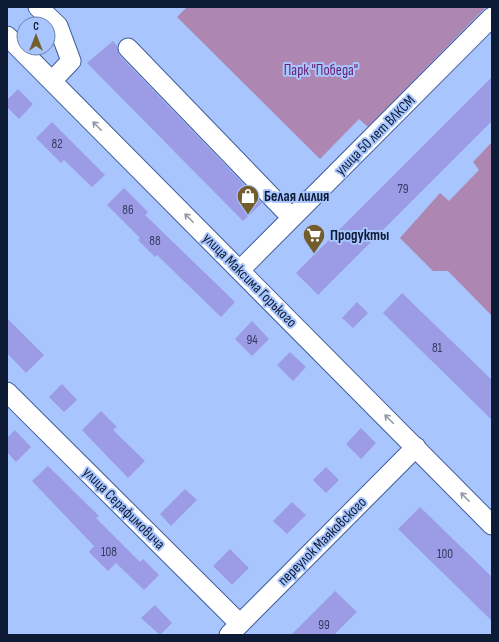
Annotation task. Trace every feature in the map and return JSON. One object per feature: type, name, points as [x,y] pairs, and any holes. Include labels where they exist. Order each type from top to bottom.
[{"type":"street","points":[[38,7],[58,26],[71,61],[52,81]]},
{"type":"street","name":"улица 50 лет ВЛКСМ","points":[[240,270],[492,17]]},
{"type":"street","name":"улица Максима Горького","points":[[7,36],[492,525]]},
{"type":"street","points":[[128,48],[292,218]]},
{"type":"street","name":"улица Серафимовича","points":[[7,392],[234,630]]},
{"type":"street","name":"переулок Маяковского","points":[[234,630],[416,447]]},
{"type":"green space","name":"Парк \"Победа\"","points":[[187,7],[486,7],[368,127],[359,119],[320,159],[177,17]]},
{"type":"green space","points":[[492,142],[492,316],[448,271],[433,271],[400,238],[440,193],[449,201],[479,170],[473,162]]},
{"type":"building","points":[[113,41],[117,46],[120,56],[262,203],[243,221],[87,63]]},
{"type":"building","points":[[492,77],[492,121],[318,295],[296,273]]},
{"type":"building","points":[[18,89],[33,104],[19,119],[7,107],[7,100]]},
{"type":"building","points":[[52,122],[105,175],[92,187],[64,160],[61,163],[36,138]]},
{"type":"building","points":[[124,188],[148,212],[145,215],[235,302],[221,317],[157,255],[155,257],[138,240],[140,238],[107,205]]},
{"type":"building","points":[[402,293],[492,380],[492,420],[383,313]]},
{"type":"building","points":[[357,302],[368,313],[353,328],[342,318]]},
{"type":"building","points":[[7,318],[44,355],[26,373],[7,353]]},
{"type":"building","points":[[252,321],[269,339],[252,356],[235,339]]},
{"type":"building","points":[[290,352],[306,367],[293,381],[277,365]]},
{"type":"building","points":[[62,384],[77,400],[64,412],[49,397]]},
{"type":"building","points":[[101,411],[117,427],[113,430],[145,461],[128,478],[82,430]]},
{"type":"building","points":[[361,428],[376,443],[361,459],[346,444]]},
{"type":"building","points":[[15,430],[31,447],[16,462],[7,452],[7,438]]},
{"type":"building","points":[[48,466],[99,516],[96,518],[140,562],[143,559],[159,575],[144,590],[116,563],[108,571],[89,552],[94,546],[32,481]]},
{"type":"building","points":[[326,467],[339,480],[326,493],[313,480]]},
{"type":"building","points":[[185,489],[197,500],[171,526],[160,514]]},
{"type":"building","points":[[292,502],[306,515],[287,534],[273,521]]},
{"type":"building","points":[[420,507],[492,577],[492,621],[398,529]]},
{"type":"building","points":[[230,549],[249,568],[232,585],[213,566]]},
{"type":"building","points":[[335,591],[357,612],[334,635],[291,635]]},
{"type":"building","points":[[155,605],[172,623],[160,635],[141,618]]},
{"type":"place","name":"Белая лилия","points":[[248,216]]},
{"type":"place","name":"Продукты","points":[[314,254]]}]
